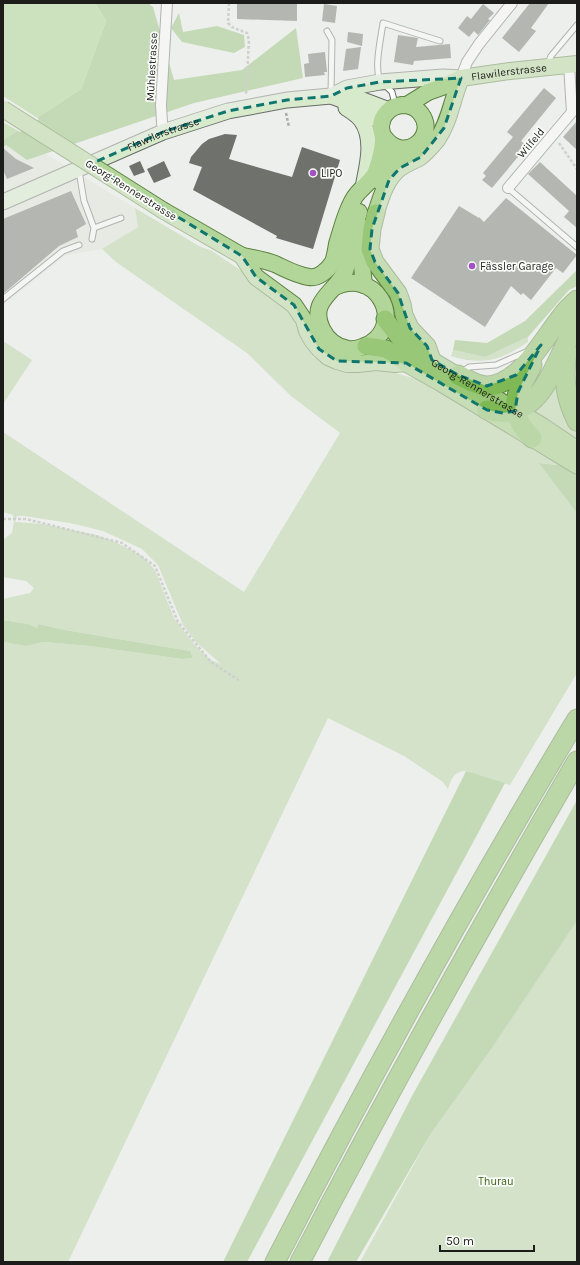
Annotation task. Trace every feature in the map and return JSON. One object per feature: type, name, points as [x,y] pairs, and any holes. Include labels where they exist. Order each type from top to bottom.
[{"type":"highway","points":[[376,213],[372,229],[370,248],[375,262],[398,293],[404,315],[410,328],[427,346],[432,360]]},
{"type":"highway","points":[[458,375],[473,382],[487,386],[507,380],[516,374],[541,345],[562,315],[577,300]]},
{"type":"highway","name":"Georg-Rennerstrasse","points":[[385,318],[402,341],[414,350],[458,375],[577,450]]},
{"type":"highway","points":[[487,410],[503,413],[520,410],[528,405],[541,392],[573,331]]},
{"type":"highway","points":[[573,331],[564,368],[564,377],[570,405],[577,421]]},
{"type":"highway","points":[[532,438],[518,421],[515,411],[515,402],[518,392],[541,345]]},
{"type":"highway","name":"Georg-Rennerstrasse","points":[[366,346],[386,349],[393,353],[401,364],[487,410],[577,465]]},
{"type":"highway","points":[[275,1262],[345,1128],[428,977],[506,839],[577,719]]},
{"type":"highway","points":[[300,1262],[409,1058],[497,899],[577,761]]},
{"type":"main road","name":"Flawilerstrasse","points":[[3,202],[163,132],[228,111],[287,100],[336,94],[391,116],[428,92],[461,78],[573,65]]},
{"type":"main road","points":[[330,291],[340,284],[356,283],[372,289],[378,295],[383,303],[385,318],[383,328],[373,341],[366,346],[357,348],[348,349],[339,346],[325,336],[319,319],[319,310],[322,301],[344,273],[347,264],[352,234],[362,202],[363,187],[369,158],[366,129],[360,119],[336,94],[347,88],[380,82],[443,76],[461,78],[444,128],[436,142],[421,157],[400,168],[389,180],[381,195],[376,213]]},
{"type":"main road","points":[[424,120],[442,87]]},
{"type":"main road","name":"Georg-Rennerstrasse","points":[[3,109],[164,211],[261,268],[297,295],[311,308],[319,319]]},
{"type":"main road","points":[[418,110],[424,120],[425,128],[423,136],[412,148],[403,149],[392,146],[391,116],[418,110]]},
{"type":"main road","points":[[242,256],[273,264],[298,275],[310,278],[321,274],[328,269],[333,261],[340,234],[353,199],[375,174],[391,116]]},
{"type":"main road","points":[[364,285],[361,249],[362,236],[368,213],[384,169],[403,149]]},
{"type":"main road","points":[[242,256],[256,277],[294,305],[304,320],[307,331],[312,340],[328,357],[337,362],[347,364],[376,362],[401,364]]},
{"type":"main road","name":"Georg-Rennerstrasse","points":[[261,268],[300,285],[330,291]]},
{"type":"street","name":"Mühlestrasse","points":[[163,132],[161,105],[167,3]]},
{"type":"street","points":[[461,78],[467,62],[479,44],[512,3]]},
{"type":"street","name":"Wilfeld","points":[[508,188],[574,112],[573,65]]},
{"type":"lane","points":[[391,116],[392,92],[388,86],[380,82],[377,66],[384,23],[440,41]]},
{"type":"lane","points":[[546,67],[551,56],[577,25]]},
{"type":"lane","points":[[327,31],[332,40],[336,94]]},
{"type":"lane","points":[[79,170],[84,201],[94,228],[92,239]]},
{"type":"lane","points":[[508,188],[577,247]]},
{"type":"lane","points":[[94,228],[121,218]]},
{"type":"lane","points":[[3,299],[63,251],[79,245]]},
{"type":"path","points":[[229,3],[228,23],[232,27],[247,33],[249,40],[246,95]]},
{"type":"path","points":[[289,111],[286,113],[289,127]]},
{"type":"path","points":[[553,135],[577,168]]},
{"type":"path","points":[[3,518],[26,519],[122,543],[155,566],[178,622],[211,662],[240,681]]},
{"type":"highlighted area","points":[[461,78],[444,128],[421,157],[400,168],[389,180],[372,229],[370,249],[375,262],[398,293],[410,328],[427,346],[432,360],[458,375],[487,386],[516,375],[541,345],[518,392],[515,411],[503,413],[487,410],[406,363],[337,361],[319,349],[294,305],[256,277],[242,256],[91,164],[163,132],[228,111],[287,100],[331,96],[347,88],[380,82]]},
{"type":"shaded area","points":[[3,3],[95,3],[106,21],[81,89],[3,140]]},
{"type":"shaded area","points":[[95,3],[148,3],[153,7],[174,80],[242,70],[296,28],[303,78],[194,103],[27,160],[6,145],[3,147],[3,140],[81,89],[106,21]]},
{"type":"shaded area","points":[[179,13],[183,32],[217,26],[244,35],[245,47],[234,53],[182,42],[171,28]]},
{"type":"shaded area","points":[[6,145],[27,160],[46,154],[135,208],[138,227],[102,249],[66,255],[3,305],[3,147]]},
{"type":"shaded area","points":[[577,270],[577,286],[569,290],[528,337],[485,357],[453,350],[455,340],[487,343],[525,321]]},
{"type":"shaded area","points":[[539,463],[566,466],[577,473],[577,513]]},
{"type":"shaded area","points":[[3,620],[28,624],[38,628],[38,624],[190,651],[193,658],[182,659],[90,646],[44,642],[26,646],[3,642]]},
{"type":"shaded area","points":[[466,771],[505,783],[247,1262],[223,1262]]},
{"type":"shaded area","points":[[577,800],[577,921],[492,1048],[430,1135],[356,1262],[327,1262],[412,1096]]},
{"type":"green space","points":[[135,208],[199,246],[212,251],[267,288],[288,308],[297,322],[301,338],[313,357],[327,365],[356,373],[379,368],[416,379],[441,392],[566,466],[540,463],[577,513],[577,673],[510,785],[462,771],[454,776],[448,789],[443,782],[404,756],[328,718],[68,1262],[3,1262],[3,642],[26,646],[44,642],[90,646],[182,659],[193,658],[190,651],[38,624],[38,628],[28,624],[3,620],[3,599],[30,593],[34,588],[26,581],[3,577],[3,540],[12,533],[14,522],[13,515],[3,512],[3,432],[244,592],[340,433],[291,396],[247,353],[116,262],[102,249],[138,227]],"holes":[[[17,516],[70,523],[103,531],[142,549],[158,565],[183,625],[196,642],[221,664],[210,660],[194,644],[174,618],[155,570],[142,556],[115,542],[97,535],[42,524],[15,522]]]},
{"type":"green space","points":[[528,337],[528,342],[509,353],[491,360],[473,361],[451,356],[453,350],[485,357]]},
{"type":"green space","points":[[3,341],[32,360],[3,404]]},
{"type":"green space","points":[[554,377],[570,422],[577,432],[577,443],[531,411]]},
{"type":"green space","name":"Thurau","points":[[577,921],[577,1262],[360,1262],[430,1135],[492,1048]]},
{"type":"pier","points":[[3,96],[39,119],[20,132],[3,122]]},
{"type":"building","points":[[237,3],[297,3],[297,21],[237,19]]},
{"type":"building","points":[[530,3],[549,3],[531,28],[536,31],[519,52],[502,38]]},
{"type":"building","points":[[324,4],[337,6],[335,23],[322,21]]},
{"type":"building","points":[[483,4],[494,13],[488,19],[490,20],[478,35],[474,31],[469,37],[458,28],[467,16],[471,19]]},
{"type":"building","points":[[348,32],[363,34],[362,46],[347,42]]},
{"type":"building","points":[[398,35],[418,38],[416,47],[450,44],[451,58],[414,61],[413,65],[394,62]]},
{"type":"building","points":[[361,47],[358,69],[343,71],[346,49]]},
{"type":"building","points":[[325,52],[327,72],[324,72],[325,75],[305,77],[304,64],[309,63],[308,54]]},
{"type":"building","points":[[544,88],[556,98],[521,141],[527,146],[492,188],[482,180],[486,176],[483,173],[513,137],[507,132]]},
{"type":"building","points":[[577,121],[577,150],[563,137]]},
{"type":"building","points":[[225,134],[237,135],[229,159],[292,177],[302,147],[340,160],[313,249],[276,238],[277,236],[193,190],[202,167],[189,163],[191,157],[202,144],[209,139]]},
{"type":"building","points":[[3,148],[16,159],[34,168],[7,179],[3,170]]},
{"type":"building","points":[[140,161],[145,172],[134,176],[129,166]]},
{"type":"building","points":[[164,161],[171,176],[154,183],[147,169]]},
{"type":"building","points":[[540,162],[577,196],[577,228],[564,217],[569,211],[528,174]]},
{"type":"building","points":[[71,191],[86,224],[76,230],[78,237],[59,246],[3,294],[3,219]]},
{"type":"building","name":"Fässler Garage","points":[[506,198],[577,255],[563,273],[556,268],[531,300],[523,293],[521,295],[511,286],[485,327],[411,278],[459,206],[479,217],[484,222]]},
{"type":"place","name":"LIPO","points":[[313,173]]},
{"type":"place","name":"Fässler Garage","points":[[472,266]]}]
